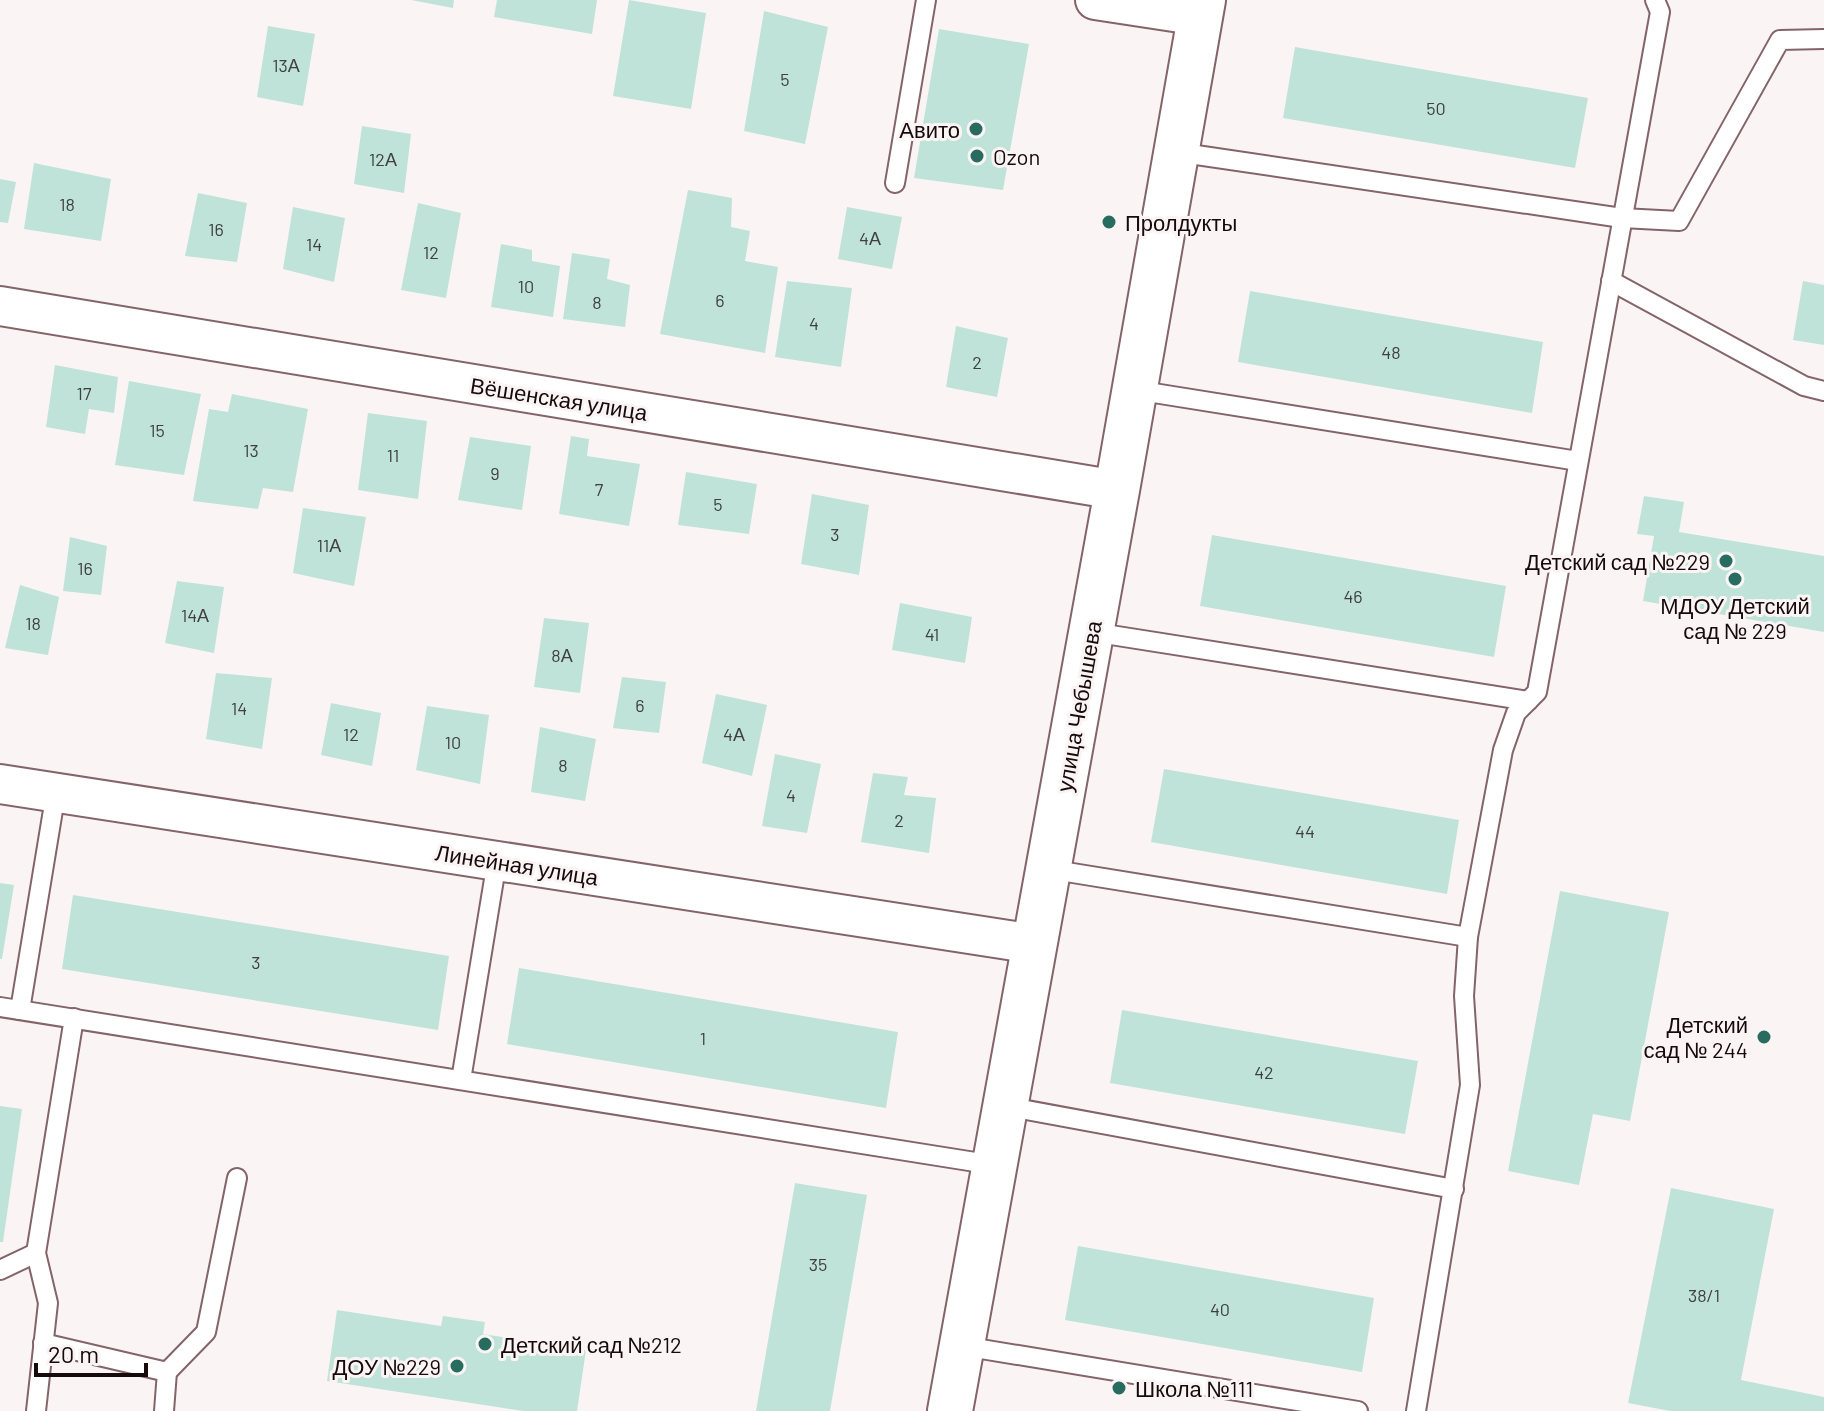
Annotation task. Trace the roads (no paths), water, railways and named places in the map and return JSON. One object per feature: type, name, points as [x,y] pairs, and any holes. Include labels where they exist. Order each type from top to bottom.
[{"type":"street","points":[[1095,0],[1202,8]]},
{"type":"street","name":"улица Чебышева","points":[[950,1411],[1202,8]]},
{"type":"street","name":"Вёшенская улица","points":[[0,306],[1117,490]]},
{"type":"street","name":"Линейная улица","points":[[0,784],[1034,944]]},
{"type":"lane","points":[[895,183],[926,0]]},
{"type":"lane","points":[[1416,1411],[1470,1085],[1464,996],[1468,937],[1503,750],[1516,713],[1537,692],[1659,4]]},
{"type":"lane","points":[[1176,152],[1622,218],[1679,221],[1780,40],[1824,39]]},
{"type":"lane","points":[[1611,281],[1804,386],[1824,391]]},
{"type":"lane","points":[[1135,390],[1578,461]]},
{"type":"lane","points":[[1091,632],[1528,701]]},
{"type":"lane","points":[[20,1010],[56,792]]},
{"type":"lane","points":[[461,1080],[497,861]]},
{"type":"lane","points":[[1048,869],[1468,937]]},
{"type":"lane","points":[[0,1007],[994,1165]]},
{"type":"lane","points":[[36,1411],[48,1303],[36,1253],[74,1018]]},
{"type":"lane","points":[[1005,1106],[1454,1189]]},
{"type":"lane","points":[[164,1411],[167,1372],[206,1332],[237,1178]]},
{"type":"lane","points":[[0,1270],[36,1253]]},
{"type":"lane","points":[[43,1343],[167,1372]]},
{"type":"lane","points":[[963,1346],[1358,1411]]},
{"type":"place","name":"Авито","points":[[976,129]]},
{"type":"place","name":"Ozon","points":[[977,156]]},
{"type":"place","name":"Пролдукты","points":[[1109,222]]},
{"type":"place","name":"Детский сад №229","points":[[1726,561]]},
{"type":"place","name":"МДОУ Детский сад № 229","points":[[1735,579]]},
{"type":"place","name":"Детский сад № 244","points":[[1764,1037]]},
{"type":"place","name":"Детский сад №212","points":[[485,1344]]},
{"type":"place","name":"ДОУ №229","points":[[457,1366]]},
{"type":"place","name":"Школа №111","points":[[1119,1388]]}]
